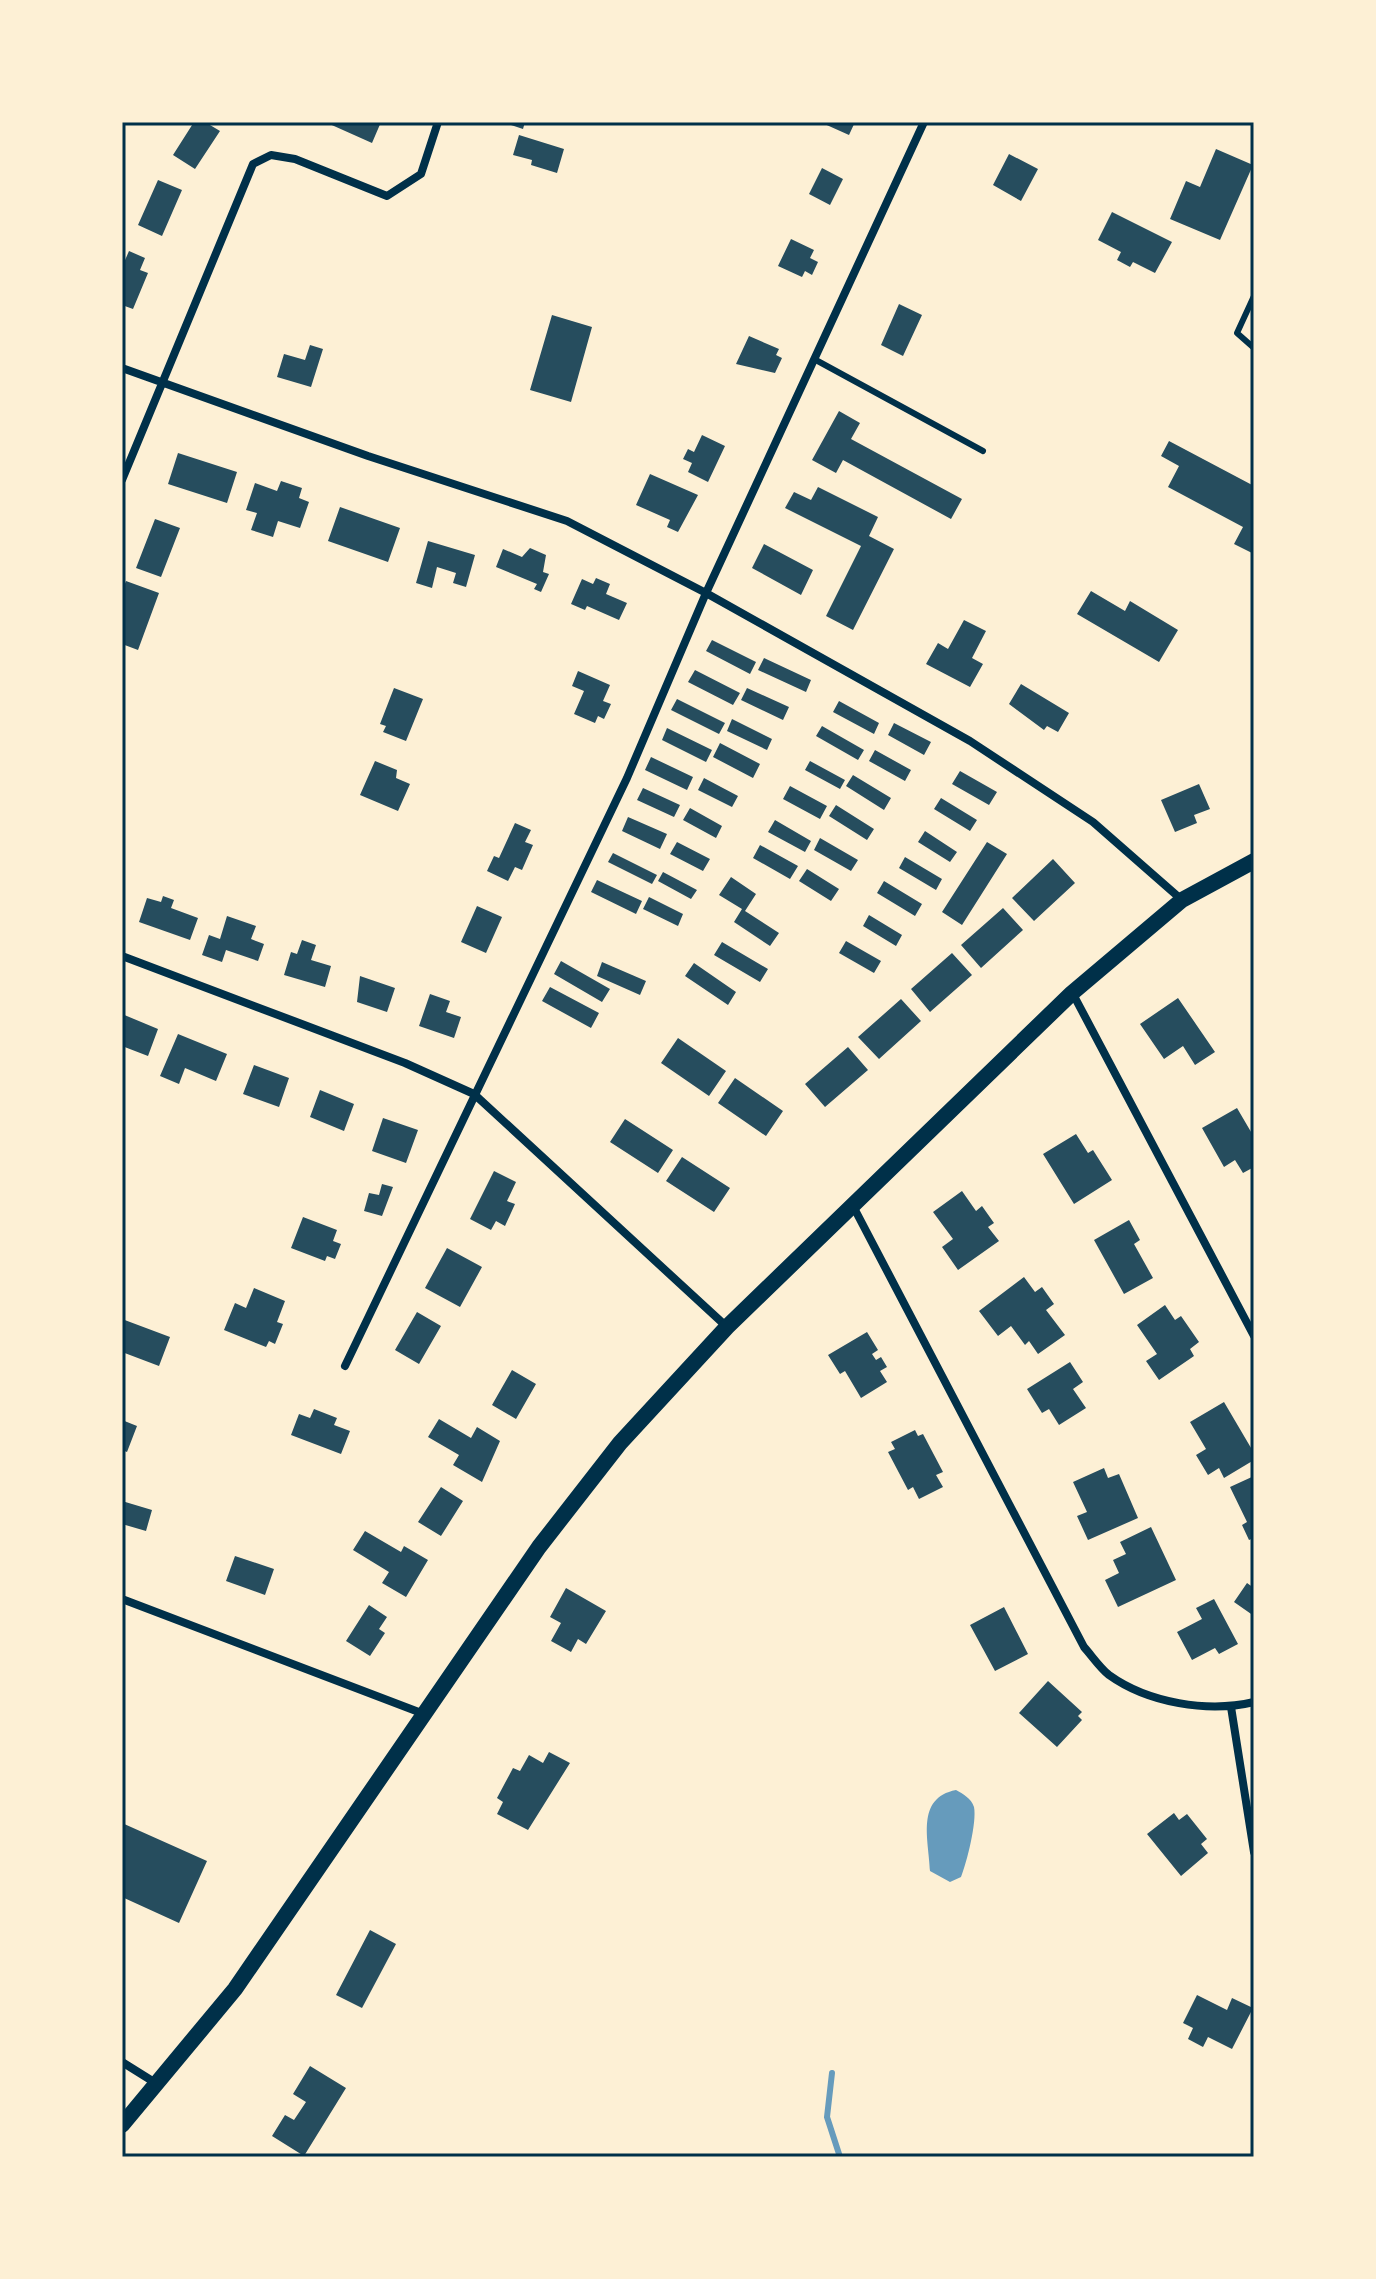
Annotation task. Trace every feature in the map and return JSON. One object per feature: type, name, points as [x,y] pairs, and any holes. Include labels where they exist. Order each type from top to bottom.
[{"type":"main road","points":[[122,2125],[154,2082],[235,1989],[539,1547],[620,1443],[727,1327],[1072,993],[1182,900],[1254,861]]},
{"type":"street","points":[[122,480],[253,164],[271,155],[295,159],[387,196],[421,174],[438,122]]},
{"type":"street","points":[[345,1366],[627,778],[706,593],[924,122]]},
{"type":"street","points":[[122,368],[567,521],[706,593],[970,741],[1093,822],[1182,900]]},
{"type":"street","points":[[122,956],[405,1063],[474,1094],[727,1327]]},
{"type":"street","points":[[1072,993],[1254,1336]]},
{"type":"street","points":[[853,1205],[1084,1647],[1108,1674],[1137,1690],[1179,1703],[1231,1707],[1254,1702]]},
{"type":"street","points":[[122,1599],[426,1714]]},
{"type":"street","points":[[1231,1707],[1254,1852]]},
{"type":"street","points":[[122,2062],[154,2082]]},
{"type":"lane","points":[[1254,296],[1237,333],[1254,348]]},
{"type":"lane","points":[[814,359],[983,451]]},
{"type":"water","points":[[956,1790],[973,1804],[975,1814],[961,1877],[950,1882],[930,1871],[927,1822],[934,1802]]},
{"type":"building","points":[[194,122],[205,122],[220,131],[195,169],[173,155]]},
{"type":"building","points":[[325,122],[381,122],[372,143]]},
{"type":"building","points":[[502,122],[525,122],[523,129]]},
{"type":"building","points":[[820,122],[855,122],[849,135]]},
{"type":"building","points":[[519,135],[564,149],[557,173],[531,165],[532,160],[513,155]]},
{"type":"building","points":[[1216,149],[1253,165],[1220,240],[1170,219],[1186,181],[1200,187]]},
{"type":"building","points":[[1009,154],[1038,169],[1021,201],[993,185]]},
{"type":"building","points":[[822,168],[843,179],[830,205],[809,194]]},
{"type":"building","points":[[158,180],[182,190],[162,236],[138,225]]},
{"type":"building","points":[[1112,212],[1172,242],[1155,273],[1133,262],[1130,267],[1117,260],[1121,252],[1098,240]]},
{"type":"building","points":[[791,239],[814,250],[810,258],[818,262],[812,275],[805,271],[802,277],[778,266]]},
{"type":"building","points":[[129,251],[145,258],[140,270],[148,273],[133,309],[122,305],[122,267]]},
{"type":"building","points":[[899,304],[922,315],[903,356],[881,345]]},
{"type":"building","points":[[552,315],[592,327],[571,402],[530,390]]},
{"type":"building","points":[[749,336],[779,349],[776,355],[782,358],[775,373],[736,364]]},
{"type":"building","points":[[310,345],[323,349],[311,387],[277,377],[284,354],[305,360]]},
{"type":"building","points":[[839,411],[860,423],[851,439],[962,499],[951,519],[843,460],[836,473],[812,460]]},
{"type":"building","points":[[702,435],[725,446],[708,482],[688,472],[692,463],[683,459],[688,449],[694,452]]},
{"type":"building","points":[[1169,441],[1254,486],[1254,554],[1234,544],[1243,527],[1168,487],[1179,466],[1161,456]]},
{"type":"building","points":[[178,453],[237,472],[227,503],[168,484]]},
{"type":"building","points":[[650,474],[698,495],[678,532],[667,527],[670,520],[636,505]]},
{"type":"building","points":[[281,481],[302,488],[299,498],[309,502],[300,528],[278,521],[273,537],[251,530],[257,513],[246,510],[255,483],[277,491]]},
{"type":"building","points":[[818,487],[878,517],[869,536],[894,549],[853,630],[826,616],[861,546],[785,508],[794,492],[811,500]]},
{"type":"building","points":[[340,507],[400,528],[388,562],[328,541]]},
{"type":"building","points":[[155,519],[180,528],[161,577],[136,568]]},
{"type":"building","points":[[428,541],[475,555],[466,587],[453,583],[456,573],[437,567],[432,588],[416,583]]},
{"type":"building","points":[[764,544],[813,570],[801,595],[752,568]]},
{"type":"building","points":[[530,548],[546,555],[543,572],[549,574],[541,592],[534,589],[537,584],[496,567],[503,549],[522,557]]},
{"type":"building","points":[[596,578],[610,584],[606,594],[627,603],[619,620],[587,606],[585,610],[571,604],[582,579],[593,584]]},
{"type":"building","points":[[126,581],[159,593],[138,650],[122,644],[122,591]]},
{"type":"building","points":[[1091,591],[1125,611],[1130,601],[1178,630],[1159,662],[1077,614]]},
{"type":"building","points":[[964,620],[986,631],[972,658],[983,664],[970,687],[926,664],[938,643],[948,649]]},
{"type":"building","points":[[712,640],[756,662],[750,674],[706,651]]},
{"type":"building","points":[[764,658],[811,680],[806,692],[758,670]]},
{"type":"building","points":[[695,670],[740,693],[733,705],[688,682]]},
{"type":"building","points":[[578,671],[610,685],[603,701],[611,704],[604,719],[598,716],[595,723],[574,714],[584,691],[572,686]]},
{"type":"building","points":[[1021,684],[1069,713],[1058,732],[1047,726],[1044,730],[1009,704]]},
{"type":"building","points":[[394,688],[423,699],[406,741],[383,732],[386,726],[380,724]]},
{"type":"building","points":[[747,688],[789,707],[783,720],[741,700]]},
{"type":"building","points":[[677,699],[725,723],[719,734],[671,710]]},
{"type":"building","points":[[839,701],[879,723],[874,734],[833,712]]},
{"type":"building","points":[[732,719],[772,739],[767,750],[727,731]]},
{"type":"building","points":[[894,723],[931,742],[924,755],[888,735]]},
{"type":"building","points":[[822,726],[864,750],[858,760],[816,736]]},
{"type":"building","points":[[667,728],[712,750],[706,762],[662,740]]},
{"type":"building","points":[[720,743],[760,764],[753,778],[713,757]]},
{"type":"building","points":[[875,750],[911,770],[905,781],[869,761]]},
{"type":"building","points":[[651,757],[693,777],[687,790],[645,770]]},
{"type":"building","points":[[375,761],[397,770],[396,778],[410,784],[398,811],[360,795]]},
{"type":"building","points":[[810,761],[845,780],[840,789],[805,770]]},
{"type":"building","points":[[960,771],[997,792],[989,805],[952,784]]},
{"type":"building","points":[[853,775],[891,798],[884,810],[846,786]]},
{"type":"building","points":[[704,778],[738,796],[732,807],[698,790]]},
{"type":"building","points":[[1199,784],[1210,809],[1194,815],[1197,823],[1175,832],[1161,800]]},
{"type":"building","points":[[790,786],[827,806],[820,819],[783,799]]},
{"type":"building","points":[[643,788],[680,805],[674,817],[637,800]]},
{"type":"building","points":[[941,798],[977,820],[970,831],[934,809]]},
{"type":"building","points":[[836,805],[874,829],[867,840],[829,816]]},
{"type":"building","points":[[690,808],[722,826],[716,838],[683,820]]},
{"type":"building","points":[[628,817],[667,834],[660,849],[622,831]]},
{"type":"building","points":[[775,820],[811,841],[805,852],[768,832]]},
{"type":"building","points":[[515,823],[531,830],[525,842],[533,845],[522,870],[515,867],[508,881],[487,871],[494,856],[499,858]]},
{"type":"building","points":[[925,831],[957,852],[950,862],[918,842]]},
{"type":"building","points":[[820,838],[858,860],[851,871],[814,850]]},
{"type":"building","points":[[677,842],[710,859],[703,871],[670,854]]},
{"type":"building","points":[[987,842],[1007,854],[962,925],[942,912]]},
{"type":"building","points":[[760,845],[798,866],[790,879],[753,858]]},
{"type":"building","points":[[613,853],[657,875],[652,884],[608,862]]},
{"type":"building","points":[[905,857],[942,879],[936,890],[899,868]]},
{"type":"building","points":[[1053,859],[1075,883],[1034,921],[1012,898]]},
{"type":"building","points":[[807,869],[839,889],[831,901],[799,881]]},
{"type":"building","points":[[663,872],[697,890],[691,899],[658,881]]},
{"type":"building","points":[[731,877],[756,894],[745,911],[779,933],[770,946],[734,922],[742,909],[719,895]]},
{"type":"building","points":[[597,880],[642,901],[636,914],[591,892]]},
{"type":"building","points":[[884,881],[922,904],[915,916],[877,893]]},
{"type":"building","points":[[163,896],[174,900],[171,908],[198,918],[190,940],[139,922],[147,898],[161,902]]},
{"type":"building","points":[[649,897],[683,914],[678,926],[643,909]]},
{"type":"building","points":[[477,906],[502,917],[486,953],[461,942]]},
{"type":"building","points":[[1003,908],[1023,930],[981,968],[961,945]]},
{"type":"building","points":[[869,915],[902,935],[896,946],[863,926]]},
{"type":"building","points":[[227,916],[256,926],[251,939],[264,944],[258,961],[226,950],[222,962],[202,955],[209,935],[220,939]]},
{"type":"building","points":[[302,940],[316,945],[311,960],[331,966],[325,987],[284,975],[291,952],[297,954]]},
{"type":"building","points":[[846,941],[881,961],[874,973],[839,953]]},
{"type":"building","points":[[722,942],[768,969],[760,982],[714,955]]},
{"type":"building","points":[[952,953],[972,975],[930,1012],[911,989]]},
{"type":"building","points":[[561,961],[610,989],[602,1002],[554,974]]},
{"type":"building","points":[[602,962],[646,981],[640,995],[597,976]]},
{"type":"building","points":[[694,963],[736,992],[728,1005],[685,976]]},
{"type":"building","points":[[360,976],[395,988],[387,1012],[357,1002]]},
{"type":"building","points":[[550,987],[599,1013],[591,1028],[542,1001]]},
{"type":"building","points":[[430,994],[450,1001],[446,1012],[461,1017],[454,1038],[419,1026]]},
{"type":"building","points":[[1178,998],[1215,1052],[1195,1065],[1183,1046],[1164,1059],[1140,1024]]},
{"type":"building","points":[[901,999],[921,1021],[879,1059],[858,1037]]},
{"type":"building","points":[[122,1014],[158,1029],[148,1056],[122,1046]]},
{"type":"building","points":[[178,1034],[227,1054],[216,1081],[185,1068],[179,1084],[160,1076]]},
{"type":"building","points":[[678,1038],[726,1071],[709,1096],[661,1063]]},
{"type":"building","points":[[848,1047],[868,1070],[825,1107],[805,1084]]},
{"type":"building","points":[[254,1065],[289,1078],[279,1107],[243,1094]]},
{"type":"building","points":[[735,1078],[783,1111],[766,1136],[718,1103]]},
{"type":"building","points":[[320,1090],[354,1104],[344,1131],[310,1117]]},
{"type":"building","points":[[1237,1108],[1254,1137],[1254,1167],[1243,1173],[1235,1160],[1224,1167],[1202,1128]]},
{"type":"building","points":[[383,1118],[418,1130],[406,1163],[372,1151]]},
{"type":"building","points":[[625,1119],[673,1150],[658,1173],[610,1142]]},
{"type":"building","points":[[1076,1134],[1088,1153],[1093,1150],[1112,1180],[1074,1204],[1043,1154]]},
{"type":"building","points":[[682,1157],[730,1188],[714,1212],[666,1181]]},
{"type":"building","points":[[494,1171],[516,1182],[507,1201],[515,1204],[505,1226],[496,1221],[491,1230],[470,1219]]},
{"type":"building","points":[[382,1184],[393,1187],[382,1216],[364,1211],[369,1193],[379,1195]]},
{"type":"building","points":[[962,1191],[976,1211],[982,1206],[994,1223],[988,1227],[999,1241],[958,1270],[942,1247],[953,1239],[933,1212]]},
{"type":"building","points":[[303,1217],[337,1230],[333,1241],[341,1244],[335,1259],[327,1256],[325,1261],[291,1248]]},
{"type":"building","points":[[1129,1220],[1140,1240],[1134,1244],[1153,1278],[1124,1294],[1094,1240]]},
{"type":"building","points":[[447,1248],[482,1267],[460,1307],[425,1288]]},
{"type":"building","points":[[1024,1277],[1035,1292],[1042,1287],[1054,1304],[1046,1310],[1065,1335],[1038,1354],[1029,1341],[1025,1345],[1011,1326],[998,1336],[979,1311]]},
{"type":"building","points":[[254,1288],[285,1301],[277,1322],[283,1324],[275,1344],[269,1341],[266,1347],[224,1330],[235,1303],[246,1308]]},
{"type":"building","points":[[1165,1305],[1175,1320],[1181,1316],[1199,1342],[1190,1349],[1194,1356],[1159,1380],[1146,1361],[1157,1354],[1137,1325]]},
{"type":"building","points":[[417,1312],[441,1326],[419,1364],[395,1350]]},
{"type":"building","points":[[122,1319],[170,1337],[159,1366],[122,1352]]},
{"type":"building","points":[[867,1332],[878,1350],[872,1354],[876,1360],[881,1357],[887,1367],[880,1371],[887,1382],[861,1398],[845,1371],[840,1374],[828,1355]]},
{"type":"building","points":[[1070,1362],[1083,1382],[1073,1389],[1086,1408],[1059,1425],[1049,1409],[1042,1413],[1027,1389]]},
{"type":"building","points":[[512,1370],[536,1384],[516,1419],[492,1405]]},
{"type":"building","points":[[1224,1402],[1254,1453],[1254,1460],[1224,1478],[1219,1468],[1208,1475],[1196,1455],[1206,1449],[1190,1422]]},
{"type":"building","points":[[314,1409],[337,1418],[334,1425],[350,1431],[341,1454],[291,1435],[299,1414],[310,1418]]},
{"type":"building","points":[[439,1419],[471,1438],[477,1427],[500,1441],[482,1482],[453,1465],[459,1455],[428,1437]]},
{"type":"building","points":[[122,1420],[137,1426],[127,1452],[122,1450]]},
{"type":"building","points":[[915,1430],[918,1436],[923,1434],[943,1472],[936,1475],[943,1487],[919,1499],[913,1487],[908,1490],[888,1452],[895,1449],[891,1442]]},
{"type":"building","points":[[1104,1468],[1108,1478],[1119,1474],[1138,1518],[1088,1540],[1077,1516],[1087,1512],[1073,1482]]},
{"type":"building","points":[[1254,1476],[1254,1538],[1249,1540],[1242,1525],[1247,1522],[1230,1487]]},
{"type":"building","points":[[441,1487],[463,1501],[441,1536],[418,1522]]},
{"type":"building","points":[[122,1501],[152,1510],[146,1531],[122,1524]]},
{"type":"building","points":[[1151,1527],[1176,1580],[1118,1607],[1105,1580],[1119,1573],[1113,1560],[1126,1554],[1120,1542]]},
{"type":"building","points":[[365,1531],[401,1552],[404,1546],[428,1560],[406,1597],[382,1583],[389,1572],[353,1550]]},
{"type":"building","points":[[235,1556],[274,1569],[265,1595],[226,1581]]},
{"type":"building","points":[[1247,1583],[1254,1588],[1254,1616],[1234,1602]]},
{"type":"building","points":[[566,1588],[606,1611],[586,1644],[578,1639],[571,1652],[551,1641],[561,1623],[550,1617]]},
{"type":"building","points":[[1214,1599],[1238,1644],[1219,1654],[1215,1648],[1192,1660],[1177,1632],[1202,1619],[1196,1608]]},
{"type":"building","points":[[369,1605],[387,1617],[379,1629],[385,1633],[370,1656],[346,1641]]},
{"type":"building","points":[[1004,1607],[1028,1654],[995,1671],[970,1625]]},
{"type":"building","points":[[1048,1681],[1082,1712],[1078,1716],[1082,1720],[1057,1747],[1019,1713]]},
{"type":"building","points":[[549,1752],[570,1763],[528,1830],[497,1814],[503,1802],[497,1798],[513,1768],[520,1771],[529,1755],[543,1763]]},
{"type":"building","points":[[1174,1813],[1179,1820],[1187,1814],[1207,1839],[1201,1844],[1208,1853],[1181,1876],[1147,1834]]},
{"type":"building","points":[[122,1823],[207,1861],[179,1923],[122,1897]]},
{"type":"building","points":[[370,1930],[396,1944],[362,2008],[336,1995]]},
{"type":"building","points":[[1197,1995],[1227,2010],[1232,1998],[1253,2008],[1232,2049],[1208,2037],[1203,2047],[1188,2039],[1193,2028],[1183,2023]]},
{"type":"building","points":[[310,2066],[346,2088],[304,2156],[272,2136],[285,2115],[294,2120],[306,2102],[293,2094]]},
{"type":"waterway","points":[[832,2073],[827,2117],[840,2157]]}]
